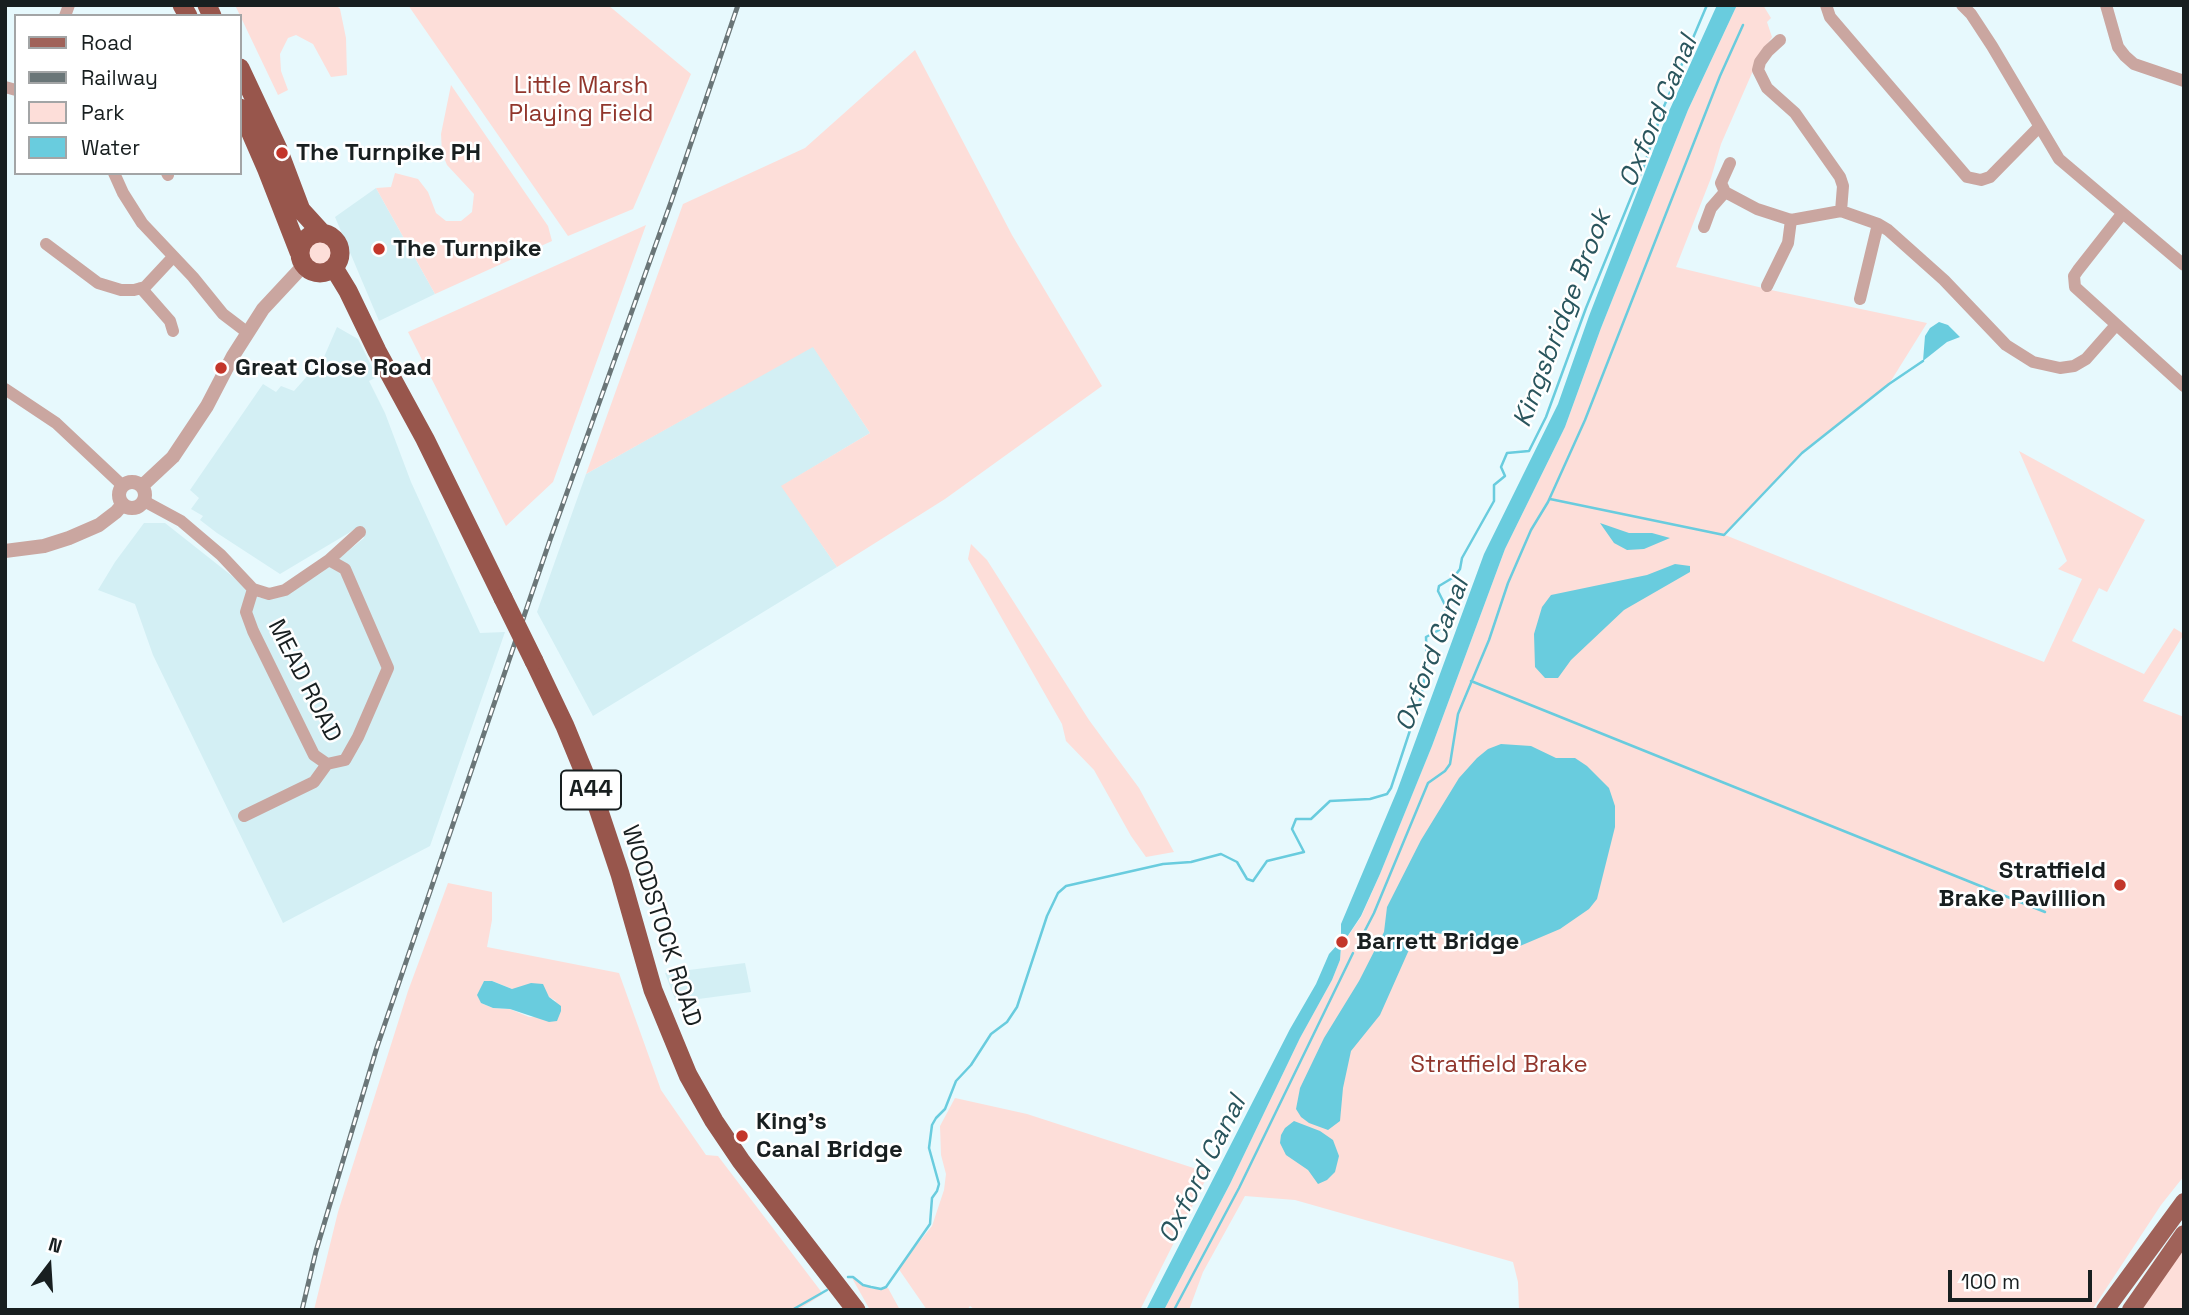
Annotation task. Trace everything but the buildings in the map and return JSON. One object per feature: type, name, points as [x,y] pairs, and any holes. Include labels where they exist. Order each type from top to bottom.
[{"type":"highway","name":"A44","points":[[242,72],[264,118],[301,210],[321,232],[334,237],[340,246],[340,259],[334,268]]},
{"type":"highway","points":[[242,113],[302,259],[314,272],[320,273],[334,268]]},
{"type":"highway","points":[[302,259],[304,240],[321,232]]},
{"type":"highway","name":"WOODSTOCK ROAD","points":[[334,268],[425,439],[565,726],[595,799],[620,874],[653,990],[688,1075],[741,1161],[856,1310]]},
{"type":"main road","points":[[2105,1310],[2184,1202]]},
{"type":"main road","points":[[2131,1310],[2184,1234]]},
{"type":"street","points":[[1826,5],[1830,17],[1967,177],[1981,180],[1990,177],[2039,127]]},
{"type":"street","points":[[2106,5],[2118,47],[2125,56],[2134,64],[2184,80]]},
{"type":"street","points":[[1971,8],[2059,159],[2184,265]]},
{"type":"street","points":[[1780,40],[1768,51],[1758,70],[1767,88],[1795,113],[1840,177],[1843,186],[1841,211]]},
{"type":"street","points":[[1730,163],[1721,183],[1725,192],[1757,209],[1791,220],[1841,211],[1878,224],[1900,239],[1935,272],[2006,345],[2033,362],[2060,368],[2074,366],[2087,359],[2116,325]]},
{"type":"street","points":[[115,175],[142,223],[193,277],[223,314],[248,333]]},
{"type":"street","points":[[1704,227],[1711,208],[1725,192]]},
{"type":"street","points":[[2122,214],[2078,270],[2074,282],[2078,292],[2184,386]]},
{"type":"street","points":[[1767,286],[1788,243],[1791,220]]},
{"type":"street","points":[[1860,299],[1878,224]]},
{"type":"street","points":[[46,244],[98,283],[121,290],[141,288],[154,280],[173,257]]},
{"type":"street","points":[[302,259],[263,309],[207,406],[173,457],[143,494],[132,508],[123,504],[120,494],[123,486],[133,482],[143,494],[221,555],[253,590],[269,594],[285,590],[329,560],[360,532]]},
{"type":"street","points":[[141,288],[170,321],[173,331]]},
{"type":"street","points":[[5,389],[56,423],[123,486]]},
{"type":"street","points":[[5,551],[44,546],[69,538],[99,525],[123,504]]},
{"type":"street","name":"MEAD ROAD","points":[[244,816],[314,782],[327,764],[345,760],[388,668],[345,569],[329,560]]},
{"type":"street","name":"MEAD ROAD","points":[[253,590],[246,612],[253,631],[314,754],[327,764]]},
{"type":"shaded area","name":"The Turnpike","points":[[376,188],[435,294],[379,321],[335,217]]},
{"type":"shaded area","points":[[337,327],[358,339],[377,377],[369,381],[385,413],[411,482],[480,633],[505,632],[430,846],[283,923],[153,655],[135,604],[98,590],[144,523],[165,523],[260,598],[281,597],[321,573],[364,538],[357,528],[280,574],[217,533],[200,520],[203,516],[191,509],[199,498],[190,490],[263,384],[276,392],[281,386],[294,391],[324,357]]},
{"type":"shaded area","points":[[813,346],[870,433],[782,486],[837,567],[593,716],[537,612],[586,474]]},
{"type":"shaded area","points":[[745,963],[751,992],[676,1002],[665,973]]},
{"type":"green space","points":[[235,5],[336,5],[340,9],[346,38],[347,75],[331,77],[313,44],[296,35],[288,38],[280,54],[281,71],[288,90],[278,95],[242,20],[242,14],[239,14]]},
{"type":"green space","name":"Little Marsh Playing Field","points":[[408,5],[608,5],[691,74],[633,209],[568,236]]},
{"type":"green space","name":"Stratfield Brake","points":[[1737,5],[1763,5],[1771,18],[1767,22],[1772,37],[1759,57],[1721,144],[1711,178],[1676,267],[1927,323],[1889,384],[1802,453],[1725,535],[2044,662],[2082,579],[2058,569],[2067,561],[2019,451],[2145,520],[2107,592],[2099,588],[2072,641],[2144,674],[2174,628],[2184,634],[2143,701],[2184,717],[2184,1176],[2161,1205],[2092,1310],[1519,1310],[1518,1282],[1513,1262],[1295,1200],[1245,1196],[1203,1272],[1189,1310],[1164,1310],[1230,1184],[1300,1038],[1332,980],[1340,960],[1341,946],[1361,917],[1380,874],[1432,746],[1505,549],[1565,427],[1601,328],[1688,110]]},
{"type":"green space","points":[[915,50],[1012,235],[1102,386],[945,499],[837,567],[781,486],[870,433],[813,347],[586,474],[683,204],[805,148]]},
{"type":"green space","points":[[451,85],[548,226],[552,241],[435,294],[376,188],[391,187],[395,173],[418,179],[428,192],[436,213],[446,221],[461,221],[472,212],[474,194],[447,165],[442,153],[441,134]]},
{"type":"green space","points":[[646,225],[553,482],[506,526],[408,332]]},
{"type":"green space","points":[[319,242],[328,246],[332,255],[328,264],[319,268],[310,264],[306,255],[310,246]]},
{"type":"green space","points":[[971,544],[987,560],[1089,720],[1139,788],[1174,852],[1146,857],[1131,836],[1094,770],[1066,741],[1062,724],[968,559]]},
{"type":"green space","points":[[448,883],[492,892],[492,920],[487,947],[619,973],[661,1090],[706,1155],[718,1156],[823,1294],[798,1310],[314,1310],[338,1212],[408,991]],"holes":[[[484,981],[492,981],[512,989],[544,989],[549,997],[556,1001],[538,1017],[529,1017],[510,1009],[493,1008],[481,1003],[478,995]]]},
{"type":"green space","points":[[955,1098],[1027,1114],[1209,1173],[1140,1310],[975,1310],[970,1306],[967,1310],[927,1310],[898,1268],[932,1226],[944,1190],[946,1174],[941,1155],[940,1126]]},
{"type":"green space","points":[[2184,1244],[2184,1310],[2138,1310]]},
{"type":"green space","points":[[852,1278],[872,1289],[888,1288],[900,1310],[870,1310]]},
{"type":"water","points":[[1717,5],[1737,5],[1688,110],[1601,328],[1565,427],[1505,549],[1432,746],[1380,874],[1361,916],[1341,946],[1340,960],[1332,980],[1300,1038],[1230,1184],[1164,1310],[1146,1310],[1290,1029],[1316,984],[1329,954],[1338,944],[1341,924],[1397,791],[1484,554],[1558,404],[1665,120]]},
{"type":"water","points":[[1939,322],[1948,325],[1960,337],[1947,342],[1923,361],[1925,336],[1930,328]]},
{"type":"water","points":[[1600,523],[1629,533],[1652,533],[1670,538],[1644,549],[1627,550],[1614,543]]},
{"type":"water","points":[[1675,564],[1690,566],[1690,572],[1624,610],[1571,660],[1558,678],[1545,678],[1535,667],[1534,634],[1542,607],[1551,595],[1647,575]]},
{"type":"water","points":[[1501,744],[1531,746],[1556,758],[1575,758],[1609,788],[1615,806],[1615,827],[1597,899],[1589,909],[1560,929],[1520,946],[1436,933],[1418,938],[1412,943],[1380,1015],[1351,1051],[1343,1088],[1340,1121],[1328,1130],[1309,1123],[1296,1109],[1300,1088],[1324,1038],[1359,981],[1384,932],[1387,907],[1421,840],[1459,778],[1488,749]]},
{"type":"water","points":[[484,981],[492,981],[512,989],[531,983],[543,984],[549,997],[561,1006],[557,1021],[549,1022],[481,1003],[477,995]]},
{"type":"water","points":[[1294,1121],[1320,1131],[1333,1140],[1339,1156],[1335,1172],[1327,1180],[1318,1184],[1308,1170],[1286,1155],[1280,1143],[1281,1135]]},
{"type":"waterway","name":"Kingsbridge Brook","points":[[848,1277],[853,1277],[863,1285],[881,1289],[886,1287],[930,1224],[932,1198],[939,1184],[929,1148],[932,1125],[945,1109],[956,1081],[971,1065],[991,1034],[1007,1022],[1017,1007],[1047,916],[1058,893],[1066,886],[1221,854],[1237,862],[1247,879],[1253,881],[1267,861],[1304,852],[1292,829],[1296,819],[1311,819],[1330,801],[1370,799],[1387,794],[1421,697],[1427,664],[1426,637],[1441,629],[1445,622],[1446,607],[1438,591],[1439,586],[1454,577],[1460,569],[1462,558],[1494,501],[1494,485],[1505,476],[1501,467],[1507,453],[1529,451],[1546,417],[1586,308],[1645,163],[1662,111],[1707,5]]},
{"type":"waterway","points":[[1358,944],[1374,913],[1428,783],[1450,764],[1458,714],[1489,640],[1508,583],[1585,420],[1720,76],[1743,25]]},
{"type":"waterway","points":[[1550,499],[1724,535],[1802,453],[1889,384],[1923,361]]},
{"type":"waterway","points":[[1471,681],[2045,912]]},
{"type":"waterway","points":[[1174,1310],[1239,1188],[1353,953]]},
{"type":"waterway","name":"Kingsbridge Brook","points":[[792,1310],[827,1290]]},
{"type":"railway","points":[[302,1310],[316,1251],[377,1047],[550,540],[671,202],[738,5]]},
{"type":"place","name":"The Turnpike PH","points":[[282,153]]},
{"type":"place","name":"The Turnpike","points":[[379,249]]},
{"type":"place","name":"Great Close Road","points":[[221,368]]},
{"type":"place","name":"Stratfield Brake Pavillion","points":[[2120,885]]},
{"type":"place","name":"Barrett Bridge","points":[[1342,942]]},
{"type":"place","name":"King's Canal Bridge","points":[[742,1136]]},
{"type":"water label","name":"Oxford Canal","points":[[1659,112]]},
{"type":"water label","name":"Oxford Canal","points":[[1433,655]]},
{"type":"water label","name":"Oxford Canal","points":[[1203,1170]]}]
